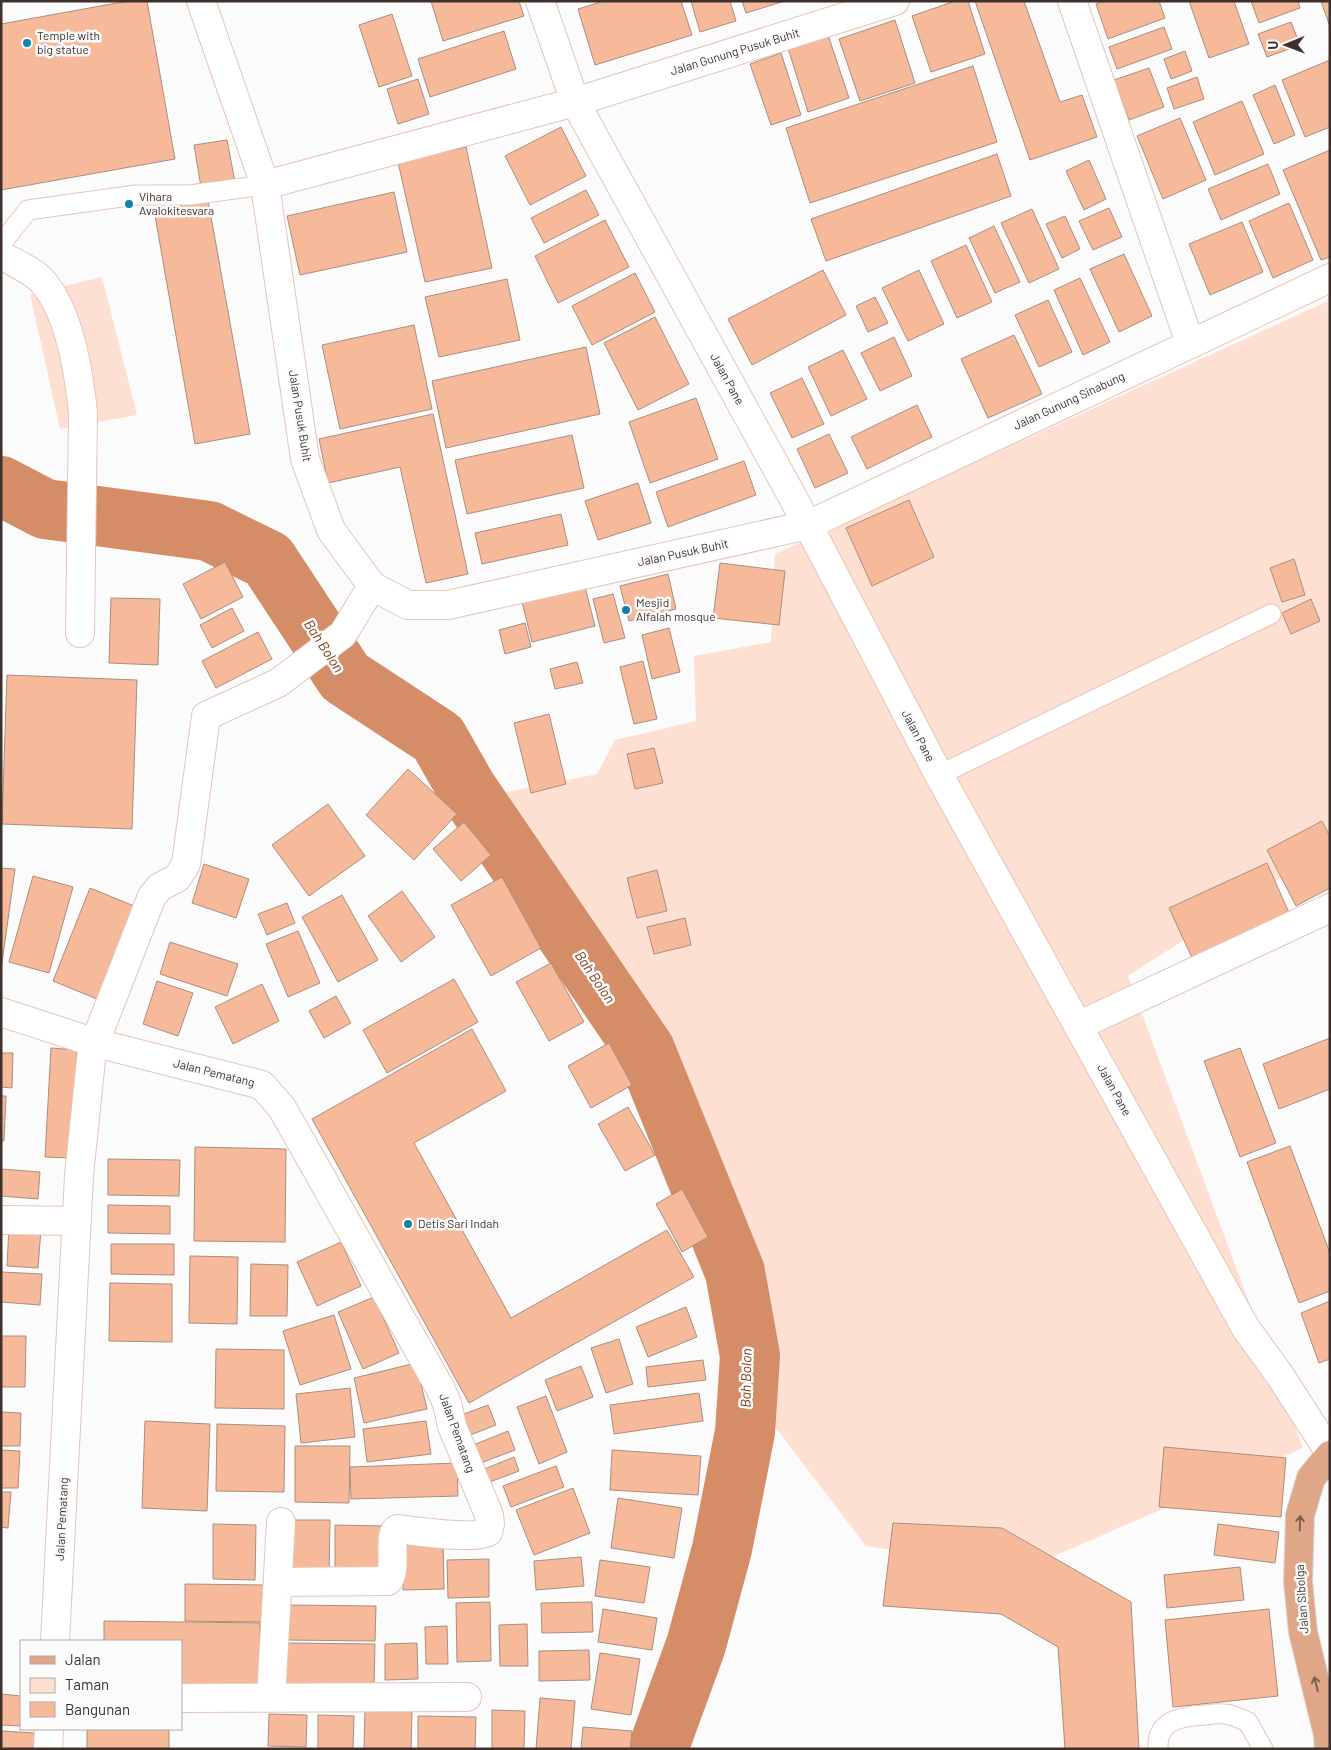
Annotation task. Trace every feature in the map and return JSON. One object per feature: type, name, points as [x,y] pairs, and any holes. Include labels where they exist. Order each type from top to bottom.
[{"type":"main road","name":"Jalan Sibolga","points":[[1329,1749],[1328,1735],[1303,1632],[1298,1582],[1300,1515],[1311,1478],[1330,1454]]},
{"type":"street","name":"Jalan Pusuk Buhit","points":[[200,1],[265,185],[305,459],[331,530],[372,586],[408,605],[448,605],[808,525]]},
{"type":"street","name":"Jalan Pane","points":[[540,1],[575,102],[808,525],[938,775],[1245,1327],[1279,1374],[1330,1454]]},
{"type":"street","name":"Jalan Gunung Pusuk Buhit","points":[[265,185],[575,102],[895,1]]},
{"type":"street","points":[[1072,1],[1190,343]]},
{"type":"street","points":[[1,255],[43,281],[64,316],[80,387],[83,413],[80,632]]},
{"type":"street","name":"Jalan Gunung Sinabung","points":[[808,525],[1330,278]]},
{"type":"street","points":[[1,1012],[96,1043],[152,896],[160,887],[177,878],[186,864],[206,716],[278,683],[343,634],[372,586]]},
{"type":"street","points":[[1078,1026],[1330,908]]},
{"type":"street","name":"Jalan Pematang","points":[[56,1640],[79,1175],[92,1050],[96,1043],[262,1085],[282,1108],[440,1386],[447,1403],[452,1426],[489,1514],[490,1524],[488,1532],[482,1535],[397,1529],[393,1532],[393,1575],[388,1581],[278,1582]]},
{"type":"street","points":[[1,1220],[77,1221]]},
{"type":"street","points":[[271,1698],[281,1522]]},
{"type":"street","points":[[182,1698],[467,1697]]},
{"type":"street","points":[[48,1749],[50,1730]]},
{"type":"lane","points":[[1,244],[28,210],[136,195],[190,195],[265,185]]},
{"type":"lane","points":[[938,775],[1271,614]]},
{"type":"lane","points":[[1158,1749],[1158,1741],[1163,1728],[1171,1720],[1193,1715],[1225,1714],[1248,1722],[1263,1749]]},
{"type":"green space","points":[[102,277],[137,415],[60,429],[30,294]]},
{"type":"green space","points":[[1330,300],[1330,846],[1128,976],[1303,1448],[1022,1570],[866,1546],[766,1415],[748,1258],[667,1060],[497,794],[597,774],[615,740],[696,721],[694,656],[771,642],[775,554]]},
{"type":"building","points":[[128,1],[147,1],[175,159],[1,190],[1,24]]},
{"type":"building","points":[[431,1],[519,1],[524,16],[443,41]]},
{"type":"building","points":[[604,1],[681,1],[692,35],[595,65],[578,9]]},
{"type":"building","points":[[691,1],[730,1],[736,21],[700,32]]},
{"type":"building","points":[[742,1],[785,1],[746,13]]},
{"type":"building","points":[[955,1],[968,1],[985,54],[931,72],[912,16]]},
{"type":"building","points":[[975,1],[1024,1],[1060,102],[1082,95],[1097,137],[1030,160]]},
{"type":"building","points":[[1104,1],[1159,1],[1165,18],[1108,39],[1096,4]]},
{"type":"building","points":[[1189,1],[1234,1],[1249,44],[1209,58]]},
{"type":"building","points":[[1251,1],[1298,1],[1300,8],[1259,23]]},
{"type":"building","points":[[1321,1],[1330,1],[1330,27]]},
{"type":"building","points":[[392,14],[412,76],[379,87],[359,25]]},
{"type":"building","points":[[895,20],[915,83],[860,101],[839,39]]},
{"type":"building","points":[[1291,22],[1300,45],[1267,57],[1258,34]]},
{"type":"building","points":[[1164,27],[1172,49],[1117,69],[1109,47]]},
{"type":"building","points":[[504,31],[516,69],[430,97],[418,59]]},
{"type":"building","points":[[827,32],[849,98],[808,112],[787,45]]},
{"type":"building","points":[[1185,51],[1192,71],[1171,79],[1164,59]]},
{"type":"building","points":[[781,53],[801,115],[771,125],[750,64]]},
{"type":"building","points":[[1330,60],[1330,127],[1305,137],[1282,80]]},
{"type":"building","points":[[973,66],[997,142],[810,203],[786,128]]},
{"type":"building","points":[[1149,68],[1164,107],[1129,120],[1114,80]]},
{"type":"building","points":[[1197,77],[1204,99],[1174,109],[1167,88]]},
{"type":"building","points":[[418,79],[429,114],[398,124],[387,89]]},
{"type":"building","points":[[1275,85],[1295,135],[1274,144],[1253,95]]},
{"type":"building","points":[[1242,101],[1264,154],[1215,175],[1193,122]]},
{"type":"building","points":[[1180,118],[1206,180],[1163,199],[1137,136]]},
{"type":"building","points":[[561,127],[586,176],[530,205],[505,156]]},
{"type":"building","points":[[227,140],[236,187],[202,193],[194,145]]},
{"type":"building","points":[[466,147],[492,268],[425,282],[398,162]]},
{"type":"building","points":[[1330,150],[1330,257],[1321,260],[1283,170]]},
{"type":"building","points":[[997,154],[1011,196],[826,261],[811,219]]},
{"type":"building","points":[[1089,160],[1106,199],[1084,210],[1066,171]]},
{"type":"building","points":[[1268,164],[1280,194],[1221,220],[1208,189]]},
{"type":"building","points":[[586,190],[599,215],[544,243],[531,218]]},
{"type":"building","points":[[394,192],[407,252],[300,275],[287,216]]},
{"type":"building","points":[[208,200],[250,434],[195,444],[154,210]]},
{"type":"building","points":[[1289,203],[1313,260],[1273,278],[1249,221]]},
{"type":"building","points":[[1109,208],[1122,237],[1093,250],[1079,221]]},
{"type":"building","points":[[1032,209],[1059,269],[1029,283],[1001,223]]},
{"type":"building","points":[[1065,216],[1080,249],[1062,258],[1046,224]]},
{"type":"building","points":[[605,220],[629,267],[558,303],[535,256]]},
{"type":"building","points":[[1242,222],[1263,272],[1210,295],[1189,244]]},
{"type":"building","points":[[994,226],[1020,282],[995,293],[969,238]]},
{"type":"building","points":[[966,245],[992,302],[957,318],[931,261]]},
{"type":"building","points":[[1124,254],[1152,316],[1119,332],[1090,269]]},
{"type":"building","points":[[823,270],[846,315],[752,365],[728,319]]},
{"type":"building","points":[[919,270],[944,324],[908,341],[882,288]]},
{"type":"building","points":[[635,273],[655,312],[592,345],[572,306]]},
{"type":"building","points":[[1080,278],[1110,342],[1083,355],[1054,290]]},
{"type":"building","points":[[507,279],[520,340],[439,357],[425,297]]},
{"type":"building","points":[[875,297],[888,323],[868,332],[856,306]]},
{"type":"building","points":[[1048,300],[1072,352],[1039,367],[1015,315]]},
{"type":"building","points":[[655,317],[689,384],[638,410],[604,343]]},
{"type":"building","points":[[414,325],[432,409],[340,429],[322,345]]},
{"type":"building","points":[[1014,335],[1042,394],[988,418],[961,359]]},
{"type":"building","points":[[894,337],[912,376],[880,391],[861,353]]},
{"type":"building","points":[[586,347],[600,414],[446,448],[432,381]]},
{"type":"building","points":[[843,350],[867,399],[831,416],[808,367]]},
{"type":"building","points":[[802,378],[824,424],[792,438],[770,393]]},
{"type":"building","points":[[696,398],[718,459],[650,483],[629,422]]},
{"type":"building","points":[[917,405],[932,437],[867,469],[851,437]]},
{"type":"building","points":[[433,414],[468,574],[426,583],[400,467],[328,483],[319,439]]},
{"type":"building","points":[[829,434],[848,473],[815,488],[797,449]]},
{"type":"building","points":[[572,435],[584,488],[467,514],[455,460]]},
{"type":"building","points":[[744,461],[756,495],[668,527],[656,492]]},
{"type":"building","points":[[638,483],[651,523],[598,540],[585,501]]},
{"type":"building","points":[[909,500],[934,557],[872,586],[846,528]]},
{"type":"building","points":[[561,514],[568,545],[482,564],[475,533]]},
{"type":"building","points":[[1294,559],[1305,595],[1282,602],[1270,568]]},
{"type":"building","points":[[225,562],[243,597],[201,619],[183,584]]},
{"type":"building","points":[[720,563],[785,571],[779,625],[713,618]]},
{"type":"building","points":[[668,574],[676,609],[629,621],[620,586]]},
{"type":"building","points":[[585,587],[595,626],[532,642],[522,602]]},
{"type":"building","points":[[613,594],[625,638],[604,643],[593,599]]},
{"type":"building","points":[[111,598],[160,599],[158,665],[109,663]]},
{"type":"building","points":[[1311,599],[1320,621],[1291,634],[1282,613]]},
{"type":"building","points":[[232,608],[244,631],[212,648],[200,625]]},
{"type":"building","points":[[525,623],[531,647],[505,654],[499,630]]},
{"type":"building","points":[[669,628],[680,672],[652,679],[642,635]]},
{"type":"building","points":[[258,632],[272,659],[216,688],[202,661]]},
{"type":"building","points":[[643,661],[657,719],[634,724],[620,667]]},
{"type":"building","points":[[577,662],[583,683],[555,689],[550,669]]},
{"type":"building","points":[[7,675],[137,680],[132,829],[2,824]]},
{"type":"building","points":[[549,714],[566,784],[531,793],[514,723]]},
{"type":"building","points":[[654,748],[663,783],[635,789],[627,754]]},
{"type":"building","points":[[408,769],[457,814],[414,860],[366,815]]},
{"type":"building","points":[[328,804],[365,856],[309,896],[272,845]]},
{"type":"building","points":[[1322,821],[1330,837],[1330,888],[1296,906],[1267,850]]},
{"type":"building","points":[[464,822],[491,855],[461,881],[433,849]]},
{"type":"building","points":[[1267,863],[1290,915],[1193,960],[1169,908]]},
{"type":"building","points":[[204,864],[249,879],[236,918],[192,903]]},
{"type":"building","points":[[1,868],[15,869],[1,970]]},
{"type":"building","points":[[657,870],[667,911],[637,918],[627,878]]},
{"type":"building","points":[[33,876],[73,887],[49,973],[9,962]]},
{"type":"building","points":[[502,877],[541,948],[491,976],[451,905]]},
{"type":"building","points":[[90,888],[134,906],[97,999],[53,981]]},
{"type":"building","points":[[402,891],[435,937],[401,962],[368,916]]},
{"type":"building","points":[[342,895],[378,960],[338,982],[302,917]]},
{"type":"building","points":[[287,903],[295,923],[267,935],[258,914]]},
{"type":"building","points":[[685,918],[691,945],[654,954],[647,927]]},
{"type":"building","points":[[298,931],[320,983],[288,997],[266,944]]},
{"type":"building","points":[[170,942],[238,964],[227,996],[160,974]]},
{"type":"building","points":[[551,963],[584,1022],[549,1041],[516,982]]},
{"type":"building","points":[[454,979],[478,1022],[387,1073],[363,1030]]},
{"type":"building","points":[[157,981],[193,993],[178,1036],[143,1024]]},
{"type":"building","points":[[262,984],[279,1021],[233,1044],[215,1007]]},
{"type":"building","points":[[336,996],[351,1023],[324,1038],[309,1011]]},
{"type":"building","points":[[472,1029],[506,1091],[414,1143],[511,1318],[667,1230],[694,1277],[469,1403],[312,1119]]},
{"type":"building","points":[[1330,1038],[1330,1089],[1279,1109],[1263,1064]]},
{"type":"building","points":[[609,1043],[632,1085],[591,1108],[568,1066]]},
{"type":"building","points":[[51,1048],[77,1050],[71,1158],[45,1157]]},
{"type":"building","points":[[1240,1048],[1276,1143],[1240,1157],[1204,1061]]},
{"type":"building","points":[[1,1053],[13,1053],[12,1088],[1,1087]]},
{"type":"building","points":[[1,1096],[6,1096],[4,1141],[1,1141]]},
{"type":"building","points":[[628,1107],[655,1155],[625,1171],[598,1124]]},
{"type":"building","points":[[1290,1146],[1330,1253],[1330,1291],[1299,1303],[1247,1162]]},
{"type":"building","points":[[195,1147],[286,1149],[285,1242],[194,1241]]},
{"type":"building","points":[[108,1159],[180,1160],[179,1196],[108,1195]]},
{"type":"building","points":[[1,1169],[40,1172],[38,1199],[1,1196]]},
{"type":"building","points":[[682,1189],[708,1237],[682,1252],[656,1204]]},
{"type":"building","points":[[108,1205],[170,1206],[170,1234],[108,1233]]},
{"type":"building","points":[[9,1227],[41,1229],[38,1268],[7,1266]]},
{"type":"building","points":[[341,1242],[361,1286],[317,1306],[297,1262]]},
{"type":"building","points":[[111,1244],[174,1244],[174,1275],[111,1274]]},
{"type":"building","points":[[190,1256],[238,1257],[237,1324],[189,1323]]},
{"type":"building","points":[[251,1264],[288,1265],[287,1316],[250,1316]]},
{"type":"building","points":[[1,1272],[42,1274],[40,1305],[1,1302]]},
{"type":"building","points":[[110,1283],[172,1284],[172,1342],[109,1341]]},
{"type":"building","points":[[374,1297],[399,1353],[363,1369],[338,1312]]},
{"type":"building","points":[[1330,1301],[1330,1359],[1319,1363],[1301,1313]]},
{"type":"building","points":[[686,1307],[697,1337],[648,1357],[636,1327]]},
{"type":"building","points":[[334,1315],[351,1369],[300,1385],[283,1331]]},
{"type":"building","points":[[1,1336],[26,1336],[25,1387],[1,1387]]},
{"type":"building","points":[[619,1339],[633,1384],[606,1393],[591,1348]]},
{"type":"building","points":[[216,1349],[284,1350],[284,1409],[215,1408]]},
{"type":"building","points":[[703,1360],[706,1380],[648,1387],[646,1367]]},
{"type":"building","points":[[416,1363],[427,1409],[364,1423],[354,1378]]},
{"type":"building","points":[[581,1366],[593,1397],[557,1411],[545,1380]]},
{"type":"building","points":[[350,1388],[355,1437],[301,1443],[296,1394]]},
{"type":"building","points":[[699,1393],[703,1421],[614,1434],[610,1405]]},
{"type":"building","points":[[546,1396],[567,1452],[539,1464],[517,1407]]},
{"type":"building","points":[[488,1405],[496,1425],[465,1437],[456,1417]]},
{"type":"building","points":[[1,1412],[21,1413],[20,1446],[1,1446]]},
{"type":"building","points":[[145,1421],[210,1424],[207,1511],[142,1508]]},
{"type":"building","points":[[426,1421],[431,1454],[367,1462],[363,1429]]},
{"type":"building","points":[[217,1424],[285,1426],[284,1492],[216,1491]]},
{"type":"building","points":[[508,1431],[515,1450],[478,1464],[471,1446]]},
{"type":"building","points":[[295,1446],[350,1446],[349,1503],[295,1502]]},
{"type":"building","points":[[1164,1447],[1286,1458],[1281,1517],[1159,1507]]},
{"type":"building","points":[[1,1450],[20,1451],[18,1488],[1,1488]]},
{"type":"building","points":[[612,1450],[701,1456],[698,1495],[610,1490]]},
{"type":"building","points":[[514,1457],[519,1471],[487,1483],[482,1470]]},
{"type":"building","points":[[457,1463],[458,1496],[351,1499],[350,1467]]},
{"type":"building","points":[[556,1466],[564,1487],[511,1507],[503,1486]]},
{"type":"building","points":[[573,1488],[590,1533],[534,1555],[516,1510]]},
{"type":"building","points":[[1,1492],[11,1492],[8,1528],[1,1527]]},
{"type":"building","points":[[618,1498],[682,1508],[674,1558],[611,1548]]},
{"type":"building","points":[[284,1520],[330,1520],[329,1577],[283,1577]]},
{"type":"building","points":[[893,1523],[1002,1528],[1131,1602],[1139,1749],[1065,1749],[1058,1647],[1001,1614],[883,1606]]},
{"type":"building","points":[[213,1524],[256,1525],[255,1580],[213,1579]]},
{"type":"building","points":[[1218,1524],[1279,1532],[1275,1563],[1214,1555]]},
{"type":"building","points":[[335,1525],[383,1526],[382,1575],[335,1574]]},
{"type":"building","points":[[403,1540],[443,1540],[444,1589],[403,1590]]},
{"type":"building","points":[[581,1557],[584,1586],[536,1590],[534,1561]]},
{"type":"building","points":[[489,1559],[489,1597],[448,1598],[447,1560]]},
{"type":"building","points":[[600,1560],[650,1567],[644,1603],[595,1596]]},
{"type":"building","points":[[1240,1567],[1244,1600],[1167,1608],[1164,1575]]},
{"type":"building","points":[[185,1584],[264,1585],[263,1622],[185,1621]]},
{"type":"building","points":[[490,1602],[491,1661],[457,1662],[456,1603]]},
{"type":"building","points":[[592,1602],[593,1632],[542,1633],[541,1603]]},
{"type":"building","points":[[287,1605],[376,1606],[375,1641],[287,1640]]},
{"type":"building","points":[[603,1609],[657,1618],[652,1650],[598,1642]]},
{"type":"building","points":[[1269,1609],[1278,1696],[1173,1707],[1165,1620]]},
{"type":"building","points":[[104,1621],[260,1623],[259,1688],[182,1687],[182,1640],[104,1640]]},
{"type":"building","points":[[527,1624],[528,1666],[500,1666],[499,1625]]},
{"type":"building","points":[[447,1626],[448,1664],[426,1664],[425,1627]]},
{"type":"building","points":[[287,1643],[375,1644],[374,1686],[286,1684]]},
{"type":"building","points":[[417,1643],[418,1679],[385,1680],[385,1644]]},
{"type":"building","points":[[589,1650],[590,1680],[539,1681],[539,1651]]},
{"type":"building","points":[[600,1653],[640,1659],[631,1715],[591,1709]]},
{"type":"building","points":[[1,1694],[20,1696],[20,1726],[1,1725]]},
{"type":"building","points":[[540,1698],[575,1701],[571,1749],[536,1749]]},
{"type":"building","points":[[492,1710],[525,1711],[524,1749],[492,1749]]},
{"type":"building","points":[[365,1711],[412,1711],[411,1749],[364,1749]]},
{"type":"building","points":[[269,1714],[307,1715],[306,1747],[268,1746]]},
{"type":"building","points":[[318,1715],[354,1716],[353,1749],[318,1749]]},
{"type":"building","points":[[418,1716],[476,1717],[475,1749],[418,1749]]},
{"type":"building","points":[[583,1727],[632,1731],[630,1749],[581,1749]]},
{"type":"building","points":[[87,1730],[169,1730],[169,1749],[87,1749]]},
{"type":"building","points":[[1,1731],[35,1733],[34,1749],[1,1749]]},
{"type":"waterway","name":"Bah Bolon","points":[[1,486],[45,509],[209,531],[268,560],[345,677],[438,738],[467,789],[645,1050],[735,1272],[750,1356],[745,1432],[722,1549],[696,1645],[658,1749]]},
{"type":"place","name":"Temple with big statue","points":[[27,43]]},
{"type":"place","name":"Vihara Avalokitesvara","points":[[129,204]]},
{"type":"place","name":"Mesjid Alfalah mosque","points":[[626,610]]},
{"type":"place","name":"Detis Sari Indah","points":[[408,1224]]}]
